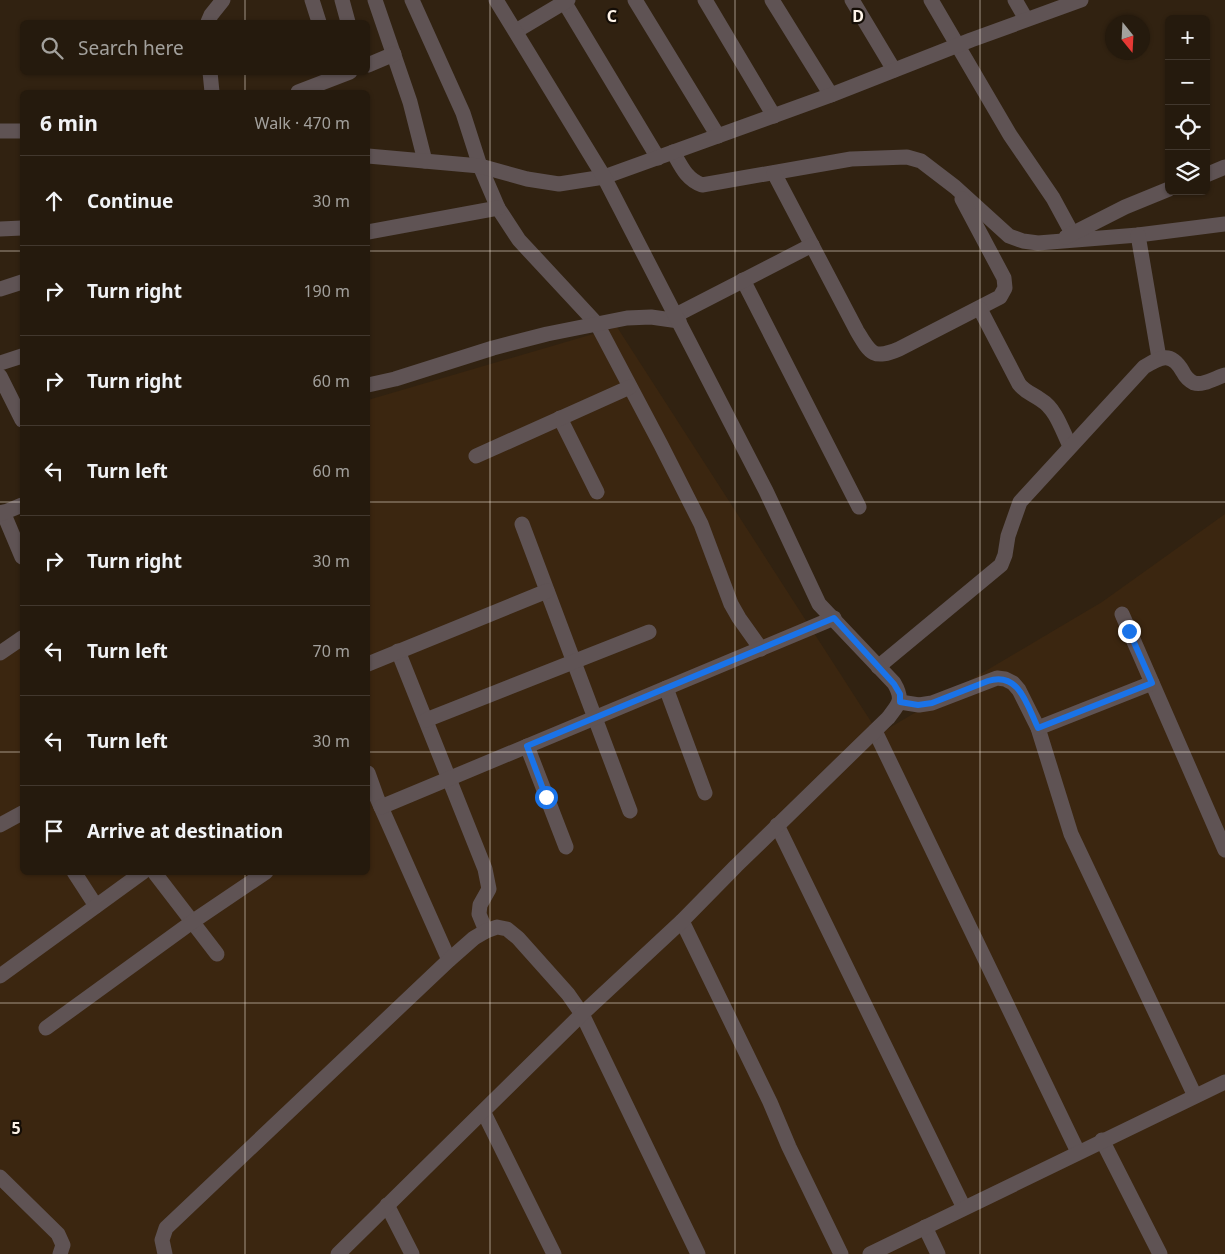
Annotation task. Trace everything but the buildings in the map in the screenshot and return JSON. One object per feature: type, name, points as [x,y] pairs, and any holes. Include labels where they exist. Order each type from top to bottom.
[{"type":"street","points":[[209,20],[223,0]]},
{"type":"street","points":[[312,0],[318,20]]},
{"type":"street","points":[[342,0],[347,20]]},
{"type":"street","points":[[375,0],[410,102],[425,161]]},
{"type":"street","points":[[412,0],[463,114],[480,166],[498,208],[519,240],[597,324],[700,524],[731,604],[761,649]]},
{"type":"street","points":[[338,1254],[484,1113],[582,1014],[682,921],[777,825],[888,718],[900,702],[900,694],[894,684],[820,604],[766,490],[604,177],[496,0]]},
{"type":"street","points":[[635,0],[718,136]]},
{"type":"street","points":[[706,0],[774,116]]},
{"type":"street","points":[[772,0],[831,95]]},
{"type":"street","points":[[852,0],[894,70]]},
{"type":"street","points":[[931,0],[1010,135],[1053,198],[1066,237]]},
{"type":"street","points":[[1015,0],[1026,19]]},
{"type":"street","points":[[370,156],[480,166],[559,184],[604,177],[831,95],[1026,19],[1081,0]]},
{"type":"street","points":[[516,31],[565,1],[658,158]]},
{"type":"street","points":[[370,64],[394,54]]},
{"type":"street","points":[[210,75],[212,90]]},
{"type":"street","points":[[303,90],[338,75]]},
{"type":"street","points":[[0,131],[20,131]]},
{"type":"street","points":[[673,152],[686,176],[702,185],[851,160],[907,157],[921,161],[955,187],[1009,236],[1038,243],[1066,237],[1138,235],[1225,224]]},
{"type":"street","points":[[1210,174],[1225,168]]},
{"type":"street","points":[[774,173],[868,350],[886,355],[980,309],[1000,297],[1005,288],[1004,278],[955,187]]},
{"type":"street","points":[[1066,237],[1125,207],[1165,191]]},
{"type":"street","points":[[370,232],[498,208]]},
{"type":"street","points":[[0,229],[20,228]]},
{"type":"street","points":[[1138,235],[1159,358]]},
{"type":"street","points":[[370,385],[395,379],[493,348],[547,334],[626,318],[677,318],[743,280],[812,245]]},
{"type":"street","points":[[743,280],[859,507]]},
{"type":"street","points":[[0,289],[20,283]]},
{"type":"street","points":[[980,309],[1018,384],[1048,406],[1056,416],[1070,446]]},
{"type":"street","points":[[0,364],[20,357]]},
{"type":"street","points":[[878,667],[1001,565],[1005,555],[1011,524],[1020,502],[1144,367],[1159,358],[1168,358],[1176,361],[1185,376],[1194,383],[1203,383],[1225,375]]},
{"type":"street","points":[[0,376],[20,416]]},
{"type":"street","points":[[476,456],[630,387]]},
{"type":"street","points":[[560,418],[597,492]]},
{"type":"street","points":[[20,505],[2,513],[20,553]]},
{"type":"street","points":[[522,524],[630,811]]},
{"type":"street","points":[[370,663],[547,591]]},
{"type":"street","points":[[1122,614],[1225,850]]},
{"type":"street","points":[[375,803],[450,779],[834,618]]},
{"type":"street","points":[[426,720],[649,632]]},
{"type":"street","points":[[0,653],[20,639]]},
{"type":"street","points":[[398,651],[450,779],[488,881],[489,889],[480,905],[479,914],[486,931]]},
{"type":"street","points":[[900,702],[918,705],[932,703],[997,678],[1013,683],[1019,690],[1038,728],[1071,834],[1195,1096]]},
{"type":"street","points":[[1038,728],[1152,683]]},
{"type":"street","points":[[666,688],[705,794]]},
{"type":"street","points":[[875,731],[1078,1152]]},
{"type":"street","points":[[527,746],[566,847]]},
{"type":"street","points":[[370,782],[375,803],[449,960]]},
{"type":"street","points":[[0,825],[20,814]]},
{"type":"street","points":[[777,825],[964,1208]]},
{"type":"street","points":[[76,875],[96,906]]},
{"type":"street","points":[[0,976],[138,875]]},
{"type":"street","points":[[156,875],[218,954]]},
{"type":"street","points":[[46,1028],[192,922],[262,875]]},
{"type":"street","points":[[682,921],[841,1254]]},
{"type":"street","points":[[165,1254],[162,1240],[166,1228],[449,960],[474,938],[497,927],[507,928],[518,938],[568,994],[582,1014],[698,1254]]},
{"type":"street","points":[[870,1254],[1225,1082]]},
{"type":"street","points":[[484,1113],[554,1254]]},
{"type":"street","points":[[1102,1140],[1160,1254]]},
{"type":"street","points":[[0,1177],[58,1234],[63,1245],[60,1254]]},
{"type":"street","points":[[387,1205],[412,1254]]},
{"type":"street","points":[[925,1227],[938,1254]]},
{"type":"shaded area","points":[[617,327],[879,734],[1102,602],[1225,514],[1225,1254],[0,1254],[0,654],[20,639],[20,875],[370,875],[370,399]]},
{"type":"route","points":[[546,797],[527,746],[834,618],[894,684],[900,694],[900,702],[918,705],[932,703],[997,678],[1005,679],[1013,683],[1019,690],[1038,728],[1152,683],[1129,631]]}]
